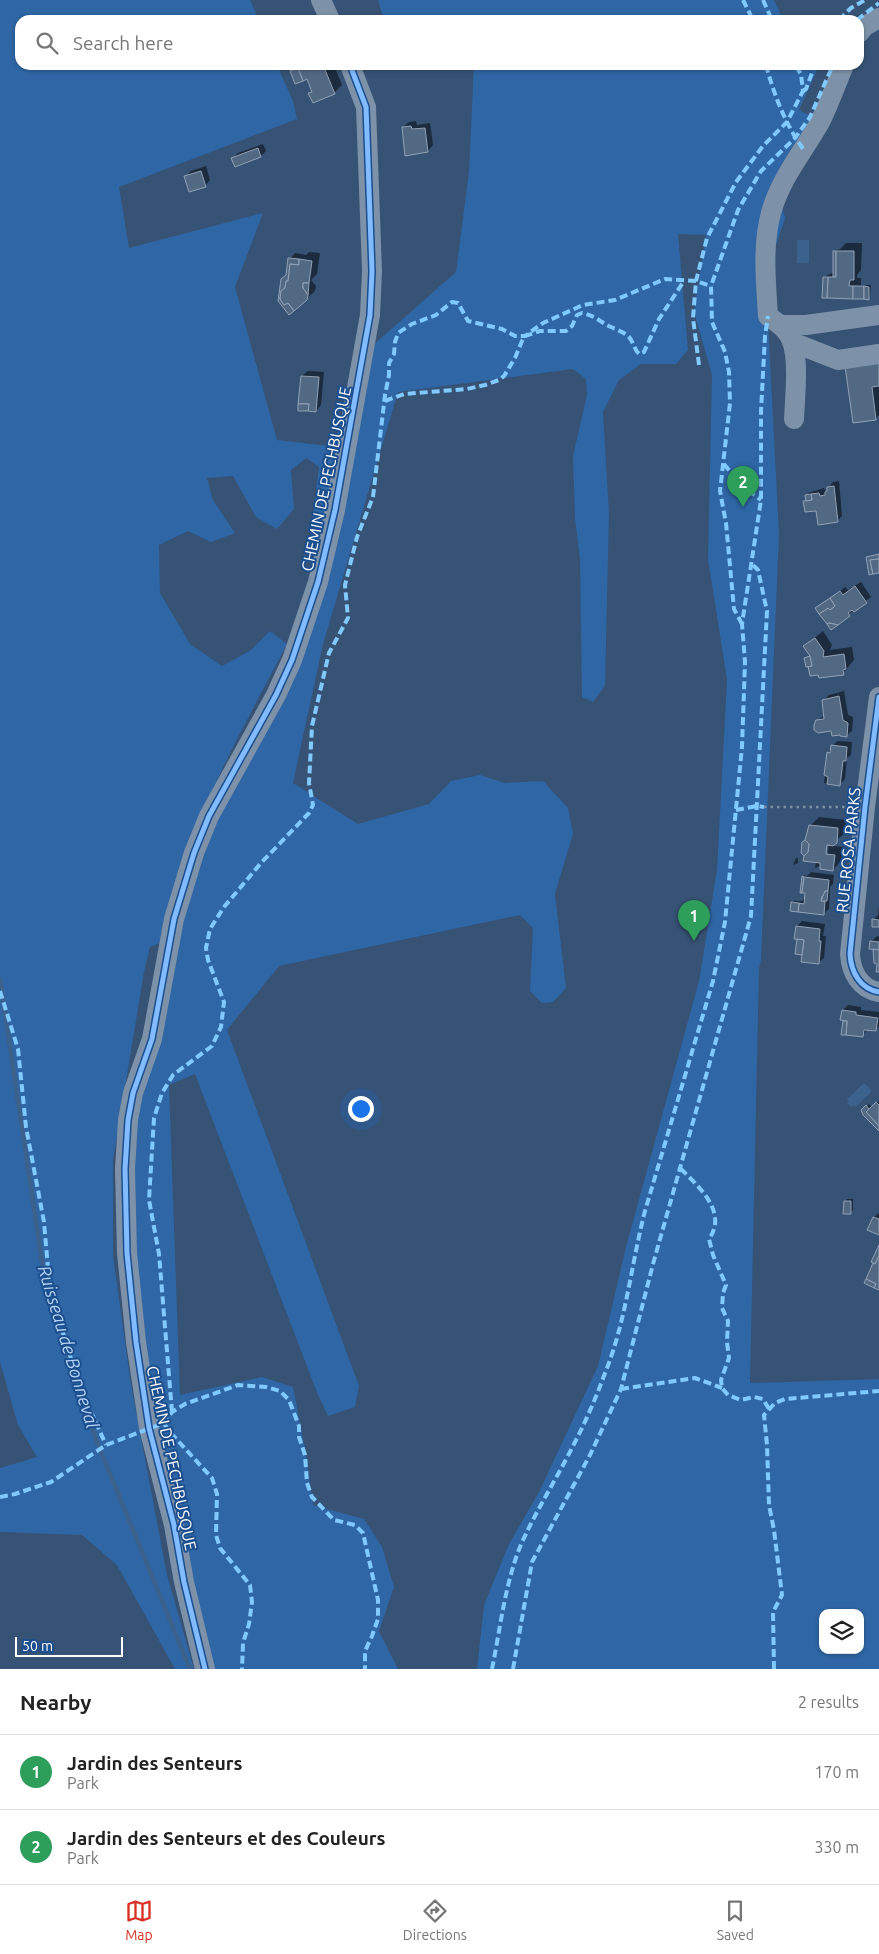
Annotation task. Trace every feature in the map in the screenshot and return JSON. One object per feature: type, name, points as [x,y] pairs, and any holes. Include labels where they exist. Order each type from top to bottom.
[{"type":"street","points":[[321,0],[328,15]]},
{"type":"street","points":[[864,26],[879,18]]},
{"type":"street","name":"CHEMIN DE PECHBUSQUE","points":[[205,1669],[174,1525],[149,1428],[136,1342],[127,1252],[125,1169],[128,1120],[133,1093],[152,1039],[174,919],[194,854],[209,816],[276,695],[292,660],[318,582],[335,510],[370,315],[372,271],[366,106],[352,70]]},
{"type":"street","points":[[842,70],[821,120],[804,150],[788,172],[776,196],[767,235],[766,287],[775,321],[792,342],[838,360],[879,354]]},
{"type":"street","points":[[775,321],[806,325],[879,315]]},
{"type":"street","points":[[792,342],[795,362],[794,419]]},
{"type":"street","name":"RUE ROSA PARKS","points":[[879,697],[864,807],[850,960],[853,972],[860,982],[869,989],[879,992]]},
{"type":"path","points":[[764,807],[864,807]]},
{"type":"shaded area","points":[[0,0],[250,0],[257,15],[15,15],[15,70],[279,70],[293,101],[297,119],[119,187],[129,248],[263,213],[235,287],[277,440],[338,447],[318,547],[310,541],[319,467],[306,458],[291,470],[294,509],[277,529],[256,517],[233,476],[207,478],[213,500],[235,533],[211,542],[188,531],[159,545],[160,593],[190,644],[222,666],[251,650],[270,631],[287,644],[236,741],[189,838],[160,943],[150,947],[144,972],[113,1160],[113,1256],[131,1385],[167,1575],[194,1669],[175,1669],[117,1565],[82,1535],[0,1532],[0,1468],[37,1457],[18,1425],[0,1362]]},
{"type":"shaded area","points":[[378,0],[774,0],[781,15],[382,15]]},
{"type":"shaded area","points":[[474,70],[817,70],[799,110],[821,121],[780,198],[785,219],[768,267],[768,321],[779,534],[761,960],[759,968],[750,1383],[879,1379],[879,1669],[477,1669],[484,1605],[509,1544],[539,1492],[598,1366],[626,1247],[699,981],[717,870],[727,680],[708,559],[712,375],[694,312],[706,235],[678,234],[688,350],[676,364],[641,364],[619,380],[603,412],[609,513],[605,686],[593,702],[582,697],[580,559],[575,518],[573,456],[587,395],[586,379],[573,369],[398,392],[323,644],[293,783],[358,824],[429,804],[451,781],[480,775],[504,783],[543,781],[568,808],[573,834],[555,894],[566,988],[553,1002],[542,1003],[530,991],[533,928],[520,915],[279,966],[227,1030],[359,1386],[355,1407],[328,1416],[318,1395],[195,1074],[169,1085],[180,1395],[262,1377],[293,1387],[306,1454],[313,1505],[364,1519],[382,1547],[394,1587],[379,1631],[398,1669],[210,1669],[160,1434],[131,1254],[138,1094],[192,875],[218,812],[299,668],[371,347],[456,272],[469,172]]},
{"type":"shaded area","points":[[797,240],[809,240],[809,263],[797,263]]},
{"type":"shaded area","points":[[864,1083],[872,1091],[856,1107],[853,1105],[851,1107],[847,1103],[849,1101],[847,1099]]},
{"type":"building","points":[[299,70],[325,70],[335,94],[313,103],[308,93],[312,92],[307,79],[303,81]]},
{"type":"building","points":[[299,70],[303,81],[295,84],[290,71]]},
{"type":"building","points":[[411,126],[412,129],[425,128],[428,152],[405,156],[402,127]]},
{"type":"building","points":[[258,148],[261,157],[235,167],[231,158]]},
{"type":"building","points":[[201,171],[206,187],[189,192],[184,176]]},
{"type":"building","points":[[833,251],[836,251],[836,277],[833,277]]},
{"type":"building","points":[[836,251],[854,251],[854,280],[850,280],[849,286],[853,286],[853,299],[827,298],[828,277],[836,277]]},
{"type":"building","points":[[288,258],[299,259],[299,265],[290,264],[288,281],[286,281],[285,288],[281,291],[280,299],[284,305],[288,303],[294,311],[289,315],[278,301],[281,279],[286,275]]},
{"type":"building","points":[[299,259],[312,261],[309,283],[303,283],[303,288],[308,295],[307,300],[294,311],[288,303],[284,305],[280,299],[281,291],[285,288],[286,281],[288,281],[290,264],[299,265]]},
{"type":"building","points":[[823,277],[828,277],[827,298],[822,298]]},
{"type":"building","points":[[303,283],[309,283],[308,295],[303,288]]},
{"type":"building","points":[[853,286],[864,286],[864,299],[853,299]]},
{"type":"building","points":[[864,286],[869,287],[869,300],[864,299]]},
{"type":"building","points":[[879,361],[879,386],[872,387],[876,420],[853,423],[845,366]]},
{"type":"building","points":[[301,376],[319,377],[316,412],[308,411],[309,404],[298,404]]},
{"type":"building","points":[[298,404],[309,404],[308,411],[298,411]]},
{"type":"building","points":[[834,486],[838,522],[818,525],[816,511],[805,512],[803,501],[812,500],[811,494],[819,493],[820,496],[825,495],[827,487]]},
{"type":"building","points":[[811,494],[812,500],[806,501],[805,495]]},
{"type":"building","points":[[879,554],[879,559],[870,560],[873,574],[869,575],[866,557]]},
{"type":"building","points":[[879,559],[879,573],[873,574],[870,560]]},
{"type":"building","points":[[855,586],[867,603],[854,612],[852,610],[848,613],[850,616],[838,625],[827,624],[819,614],[835,606],[830,598],[840,591],[843,595]]},
{"type":"building","points":[[830,598],[835,606],[819,614],[815,608]]},
{"type":"building","points":[[827,624],[838,625],[831,630]]},
{"type":"building","points":[[815,638],[824,651],[823,657],[844,654],[846,669],[843,670],[844,675],[819,678],[818,675],[810,676],[808,666],[812,666],[810,656],[803,646]]},
{"type":"building","points":[[810,656],[812,666],[806,667],[804,658]]},
{"type":"building","points":[[839,696],[843,720],[848,723],[847,737],[840,735],[832,736],[831,731],[818,733],[814,730],[814,725],[816,720],[824,719],[822,700]]},
{"type":"building","points":[[831,745],[847,747],[840,786],[827,784],[828,777],[824,775],[827,752],[830,753]]},
{"type":"building","points":[[809,825],[838,828],[837,843],[833,846],[827,845],[826,854],[835,855],[833,871],[820,869],[820,863],[803,861],[804,856],[808,852],[809,844],[805,840]]},
{"type":"building","points":[[805,840],[809,844],[808,852],[804,856],[801,853],[802,842]]},
{"type":"building","points":[[802,876],[804,877],[802,893],[800,893]]},
{"type":"building","points":[[804,877],[829,880],[828,891],[825,891],[821,901],[825,901],[824,915],[798,912],[799,903],[804,904],[805,893],[802,893]]},
{"type":"building","points":[[825,891],[828,891],[827,901],[821,901]]},
{"type":"building","points":[[791,902],[799,903],[798,912],[790,911]]},
{"type":"building","points":[[872,919],[879,920],[879,927],[872,927]]},
{"type":"building","points":[[796,926],[820,929],[819,964],[801,962],[804,940],[794,939]]},
{"type":"building","points":[[797,939],[804,940],[802,955],[795,954]]},
{"type":"building","points":[[870,941],[879,942],[879,950],[869,949]]},
{"type":"building","points":[[873,949],[879,950],[879,972],[876,972],[877,964],[874,963]]},
{"type":"building","points":[[842,1010],[856,1012],[856,1015],[878,1018],[876,1031],[864,1030],[863,1037],[846,1035],[847,1021],[840,1020]]},
{"type":"building","points":[[843,1021],[847,1021],[846,1035],[841,1035]]},
{"type":"building","points":[[876,1102],[879,1105],[879,1126],[866,1112]]},
{"type":"building","points":[[866,1105],[869,1109],[866,1112],[879,1126],[879,1131],[863,1115],[861,1110]]},
{"type":"building","points":[[844,1201],[851,1201],[851,1214],[843,1214]]},
{"type":"building","points":[[873,1217],[879,1219],[879,1235],[867,1230]]},
{"type":"building","points":[[879,1245],[879,1256],[875,1264],[871,1262]]},
{"type":"building","points":[[879,1256],[879,1290],[874,1288],[876,1284],[866,1279],[873,1263],[875,1264]]},
{"type":"building","points":[[866,1279],[876,1284],[874,1288],[864,1283]]},
{"type":"waterway","name":"Ruisseau de Bonneval","points":[[0,979],[44,1276],[97,1442],[190,1669]]},
{"type":"marked path","points":[[743,0],[750,15]]},
{"type":"marked path","points":[[763,0],[770,15]]},
{"type":"marked path","points":[[844,15],[851,8],[865,0]]},
{"type":"marked path","points":[[863,15],[879,3]]},
{"type":"marked path","points":[[768,70],[781,110],[804,150]]},
{"type":"marked path","points":[[699,365],[693,318],[696,281],[707,238],[736,182],[763,146],[787,122],[803,91],[801,74],[798,70]]},
{"type":"marked path","points":[[803,91],[806,89],[813,70]]},
{"type":"marked path","points":[[742,624],[734,609],[726,523],[720,491],[730,403],[729,372],[725,352],[712,322],[711,286],[738,210],[761,171],[795,138],[810,117],[831,70]]},
{"type":"marked path","points":[[172,1412],[159,1254],[149,1200],[154,1118],[162,1093],[173,1075],[212,1046],[221,1027],[224,1002],[208,960],[206,948],[210,929],[224,907],[261,863],[309,813],[313,805],[309,783],[312,726],[329,653],[348,618],[345,585],[357,537],[373,497],[389,363],[394,354],[398,333],[412,324],[436,315],[452,302],[458,303],[468,321],[502,329],[515,336],[525,336],[543,323],[583,305],[615,300],[665,279],[696,281],[711,286]]},
{"type":"marked path","points":[[385,401],[404,394],[467,389],[499,380],[504,376],[515,358],[525,336],[540,331],[566,331],[572,326],[577,315],[582,313],[594,317],[625,334],[639,354],[644,352],[659,319],[684,281]]},
{"type":"marked path","points":[[492,1669],[507,1592],[520,1547],[582,1428],[612,1354],[623,1314],[645,1211],[713,981],[725,922],[742,747],[745,662],[742,624],[761,500],[761,411],[765,336],[768,316]]},
{"type":"marked path","points":[[724,464],[741,485],[761,500]]},
{"type":"marked path","points":[[513,1669],[532,1562],[590,1455],[621,1389],[653,1264],[751,916],[767,611],[758,570],[752,564]]},
{"type":"marked path","points":[[736,810],[757,806],[764,807]]},
{"type":"marked path","points":[[0,991],[18,1049],[26,1127],[44,1222],[50,1292],[80,1387],[106,1445]]},
{"type":"marked path","points":[[681,1169],[703,1192],[709,1201],[715,1219],[714,1229],[709,1239],[713,1255],[726,1285],[723,1293],[722,1308],[728,1321],[727,1342],[729,1358],[721,1380],[722,1388],[728,1395],[741,1400],[754,1397],[763,1399],[769,1409]]},
{"type":"marked path","points":[[621,1389],[695,1378],[722,1388]]},
{"type":"marked path","points":[[0,1497],[51,1482],[106,1445],[164,1423],[172,1412],[185,1404],[238,1385],[266,1387],[280,1391],[289,1400],[299,1426],[299,1437],[305,1455],[307,1483],[312,1497],[334,1520],[355,1525],[363,1533],[378,1600],[378,1619],[365,1651],[365,1669]]},
{"type":"marked path","points":[[774,1669],[773,1612],[782,1595],[769,1505],[764,1415],[775,1403],[785,1399],[879,1391]]},
{"type":"marked path","points":[[164,1423],[168,1430],[212,1478],[217,1494],[216,1535],[220,1548],[250,1585],[252,1602],[249,1624],[243,1643],[242,1669]]},
{"type":"cycle path","points":[[205,1669],[184,1582],[174,1525],[149,1428],[136,1342],[127,1253],[125,1169],[128,1120],[133,1093],[152,1039],[174,919],[194,853],[209,816],[276,695],[292,660],[318,582],[335,510],[370,315],[372,271],[366,107],[352,70]]},
{"type":"cycle path","points":[[879,697],[865,807],[850,954],[852,967],[858,979],[867,987],[879,992]]},
{"type":"place","name":"Jardin des Senteurs et des Couleurs","points":[[743,507]]},
{"type":"place","name":"Jardin des Senteurs","points":[[694,941]]}]
